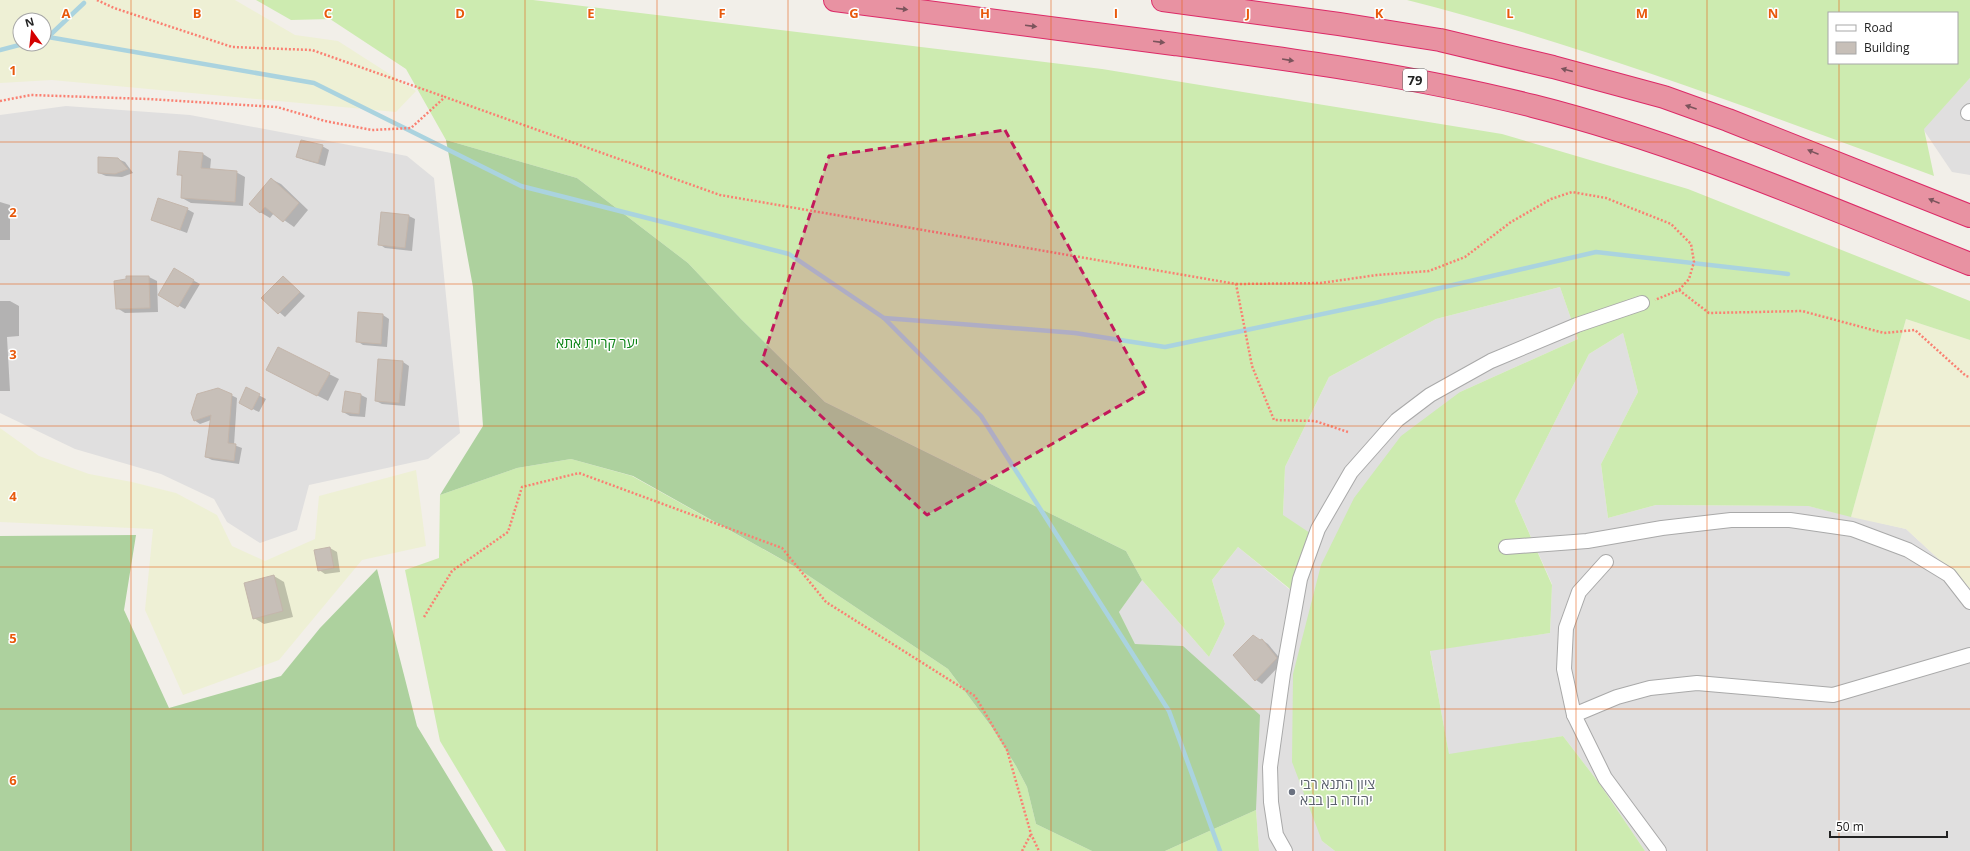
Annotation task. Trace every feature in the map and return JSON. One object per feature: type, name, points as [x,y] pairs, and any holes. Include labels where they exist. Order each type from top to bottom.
[{"type":"highway","name":"79","points":[[835,0],[1258,55],[1378,74],[1494,96],[1572,116],[1681,150],[1970,264]]},
{"type":"highway","points":[[1162,0],[1339,24],[1440,40],[1574,72],[1664,97],[1728,120],[1970,216]]},
{"type":"street","points":[[1285,851],[1276,835],[1270,802],[1270,767],[1283,674],[1300,579],[1318,529],[1351,472],[1397,420],[1430,395],[1491,361],[1577,326],[1642,304]]},
{"type":"street","points":[[1506,547],[1587,541],[1662,528],[1731,520],[1790,520],[1852,529],[1908,550],[1949,575],[1970,602]]},
{"type":"street","points":[[1606,562],[1579,592],[1566,628],[1564,669],[1574,715],[1605,778],[1659,851]]},
{"type":"street","points":[[1574,715],[1617,697],[1650,688],[1697,683],[1833,695],[1970,655]]},
{"type":"path","points":[[97,0],[114,8],[232,47],[312,50],[720,195],[1236,284],[1321,283],[1377,275],[1430,271],[1465,257],[1511,222],[1551,199],[1572,192],[1606,198],[1671,224],[1691,244],[1694,262],[1689,279],[1679,290],[1664,298],[1642,304]]},
{"type":"path","points":[[0,101],[31,95],[148,99],[277,107],[325,121],[372,130],[411,128],[445,97]]},
{"type":"path","points":[[1236,284],[1252,366],[1274,420],[1315,421],[1348,432]]},
{"type":"path","points":[[1679,290],[1709,313],[1802,311],[1884,333],[1915,330],[1966,376],[1970,377]]},
{"type":"path","points":[[424,617],[452,571],[508,532],[522,487],[579,473],[782,548],[826,602],[975,696],[1007,750],[1031,834],[1039,851]]},
{"type":"path","points":[[1022,851],[1031,834]]},
{"type":"highlighted area","points":[[1005,130],[1147,390],[927,515],[762,361],[829,156]]},
{"type":"shaded area","points":[[1970,78],[1970,175],[1952,172],[1923,129]]},
{"type":"shaded area","points":[[66,106],[190,115],[407,156],[434,178],[460,433],[428,459],[309,485],[297,530],[260,543],[227,522],[214,499],[161,474],[75,449],[0,413],[0,115]]},
{"type":"shaded area","points":[[1560,287],[1578,339],[1460,392],[1322,841],[1335,851],[1259,851],[1256,810],[1183,646],[1135,644],[1119,612],[1142,580],[1209,657],[1225,624],[1212,580],[1238,547],[1289,589],[1283,515],[1285,467],[1329,377],[1436,319]]},
{"type":"shaded area","points":[[1623,333],[1638,392],[1601,464],[1608,518],[1656,505],[1808,506],[1906,529],[1970,588],[1970,851],[1645,851],[1599,783],[1563,736],[1449,755],[1430,650],[1550,633],[1552,584],[1515,501],[1589,354]]},
{"type":"green space","points":[[0,0],[235,0],[295,35],[338,41],[416,91],[396,112],[52,80],[0,83]]},
{"type":"green space","points":[[256,0],[533,0],[1102,69],[1502,134],[1688,189],[1970,301],[1970,340],[1906,319],[1851,517],[1808,506],[1656,505],[1608,518],[1601,464],[1638,392],[1623,333],[1589,354],[1515,501],[1552,585],[1550,633],[1430,651],[1449,754],[1563,736],[1599,783],[1645,851],[1335,851],[1322,841],[1292,762],[1293,674],[1321,565],[1354,498],[1401,436],[1460,392],[1578,339],[1560,287],[1436,319],[1329,377],[1285,467],[1283,515],[1310,533],[1290,589],[1238,547],[1212,580],[1225,624],[1209,657],[1142,580],[1126,551],[825,402],[741,319],[688,263],[577,178],[446,140],[406,69],[330,19],[291,20]]},
{"type":"green space","points":[[1407,0],[1970,0],[1970,78],[1924,129],[1934,176],[1673,81],[1541,38]]},
{"type":"green space","name":"יער קריית אתא","points":[[446,140],[577,178],[688,263],[741,319],[825,402],[1126,551],[1142,580],[1119,612],[1135,644],[1183,646],[1260,715],[1256,810],[1165,851],[1092,851],[1036,824],[1027,787],[1016,766],[991,726],[948,669],[797,568],[633,476],[571,459],[517,468],[440,495],[483,426],[473,287]]},
{"type":"green space","points":[[1906,319],[1970,340],[1970,588],[1906,529],[1851,517]]},
{"type":"green space","points":[[0,428],[39,456],[89,474],[132,482],[176,493],[217,515],[232,546],[265,561],[315,539],[319,496],[416,470],[426,546],[362,560],[279,660],[183,695],[145,610],[153,529],[0,522]]},
{"type":"green space","points":[[571,459],[632,476],[797,568],[948,669],[991,726],[1016,766],[1027,787],[1036,824],[1092,851],[506,851],[440,741],[405,570],[439,558],[440,495],[517,468]]},
{"type":"green space","points":[[136,535],[124,610],[169,708],[281,676],[320,628],[377,569],[417,726],[493,851],[0,851],[0,536]]},
{"type":"green space","points":[[1256,810],[1259,851],[1165,851]]},
{"type":"building","points":[[301,140],[323,145],[318,163],[296,157]]},
{"type":"building","points":[[179,151],[203,153],[201,168],[237,171],[235,202],[181,198],[182,175],[177,175]]},
{"type":"building","points":[[98,157],[118,158],[128,169],[115,174],[98,173]]},
{"type":"building","points":[[271,178],[299,203],[283,222],[265,207],[260,213],[249,204]]},
{"type":"building","points":[[158,198],[188,208],[180,230],[151,220]]},
{"type":"building","points":[[381,212],[409,215],[405,248],[378,245]]},
{"type":"building","points":[[174,268],[194,280],[178,307],[158,295]]},
{"type":"building","points":[[126,276],[149,276],[150,308],[116,309],[114,281],[126,279]]},
{"type":"building","points":[[283,276],[300,292],[278,314],[261,298]]},
{"type":"building","points":[[358,312],[383,314],[381,344],[356,342]]},
{"type":"building","points":[[278,347],[330,373],[317,396],[266,370]]},
{"type":"building","points":[[378,359],[403,361],[399,403],[375,401]]},
{"type":"building","points":[[246,387],[260,394],[252,410],[239,403]]},
{"type":"building","points":[[218,388],[232,394],[228,443],[236,444],[234,461],[205,457],[211,415],[194,421],[191,413],[197,394]]},
{"type":"building","points":[[345,391],[361,394],[359,414],[342,412]]},
{"type":"building","points":[[330,547],[334,568],[318,571],[314,550]]},
{"type":"building","points":[[274,575],[283,611],[253,619],[244,583]]},
{"type":"building","points":[[1253,635],[1260,640],[1262,639],[1277,658],[1255,681],[1233,655]]},
{"type":"waterway","points":[[52,33],[84,3]]},
{"type":"waterway","points":[[52,38],[314,83],[521,186],[789,254],[884,318],[981,416],[1169,711],[1220,851]]},
{"type":"waterway","points":[[0,50],[12,47]]},
{"type":"waterway","points":[[884,318],[1075,333],[1165,347],[1375,303],[1596,252],[1788,274]]},
{"type":"place","name":"ציון התנא רבי יהודה בן בבא","points":[[1292,792]]}]
